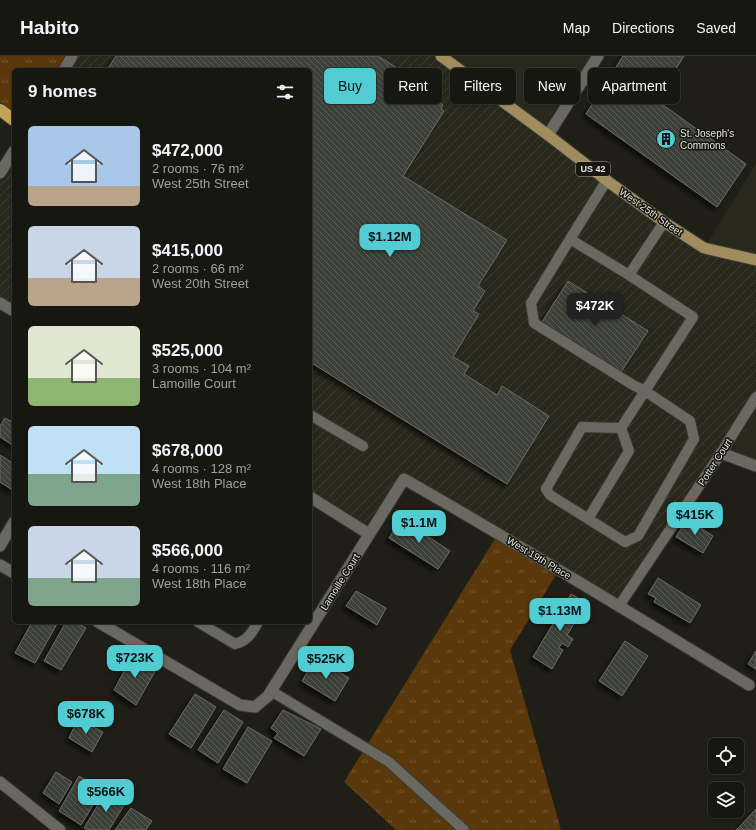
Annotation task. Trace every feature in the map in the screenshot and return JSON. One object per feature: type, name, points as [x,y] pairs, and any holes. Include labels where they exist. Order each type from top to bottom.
[{"type":"highway","points":[[0,110],[12,119]]},
{"type":"main road","name":"West 25th Street","points":[[441,56],[664,222],[704,248],[756,260]]},
{"type":"street","points":[[65,68],[72,56]]},
{"type":"street","points":[[548,135],[598,56]]},
{"type":"street","points":[[0,174],[12,153]]},
{"type":"street","points":[[0,302],[12,310]]},
{"type":"street","points":[[721,453],[756,466]]},
{"type":"street","name":"West 19th Place","points":[[370,534],[404,479],[452,506],[749,685]]},
{"type":"street","points":[[312,498],[370,534]]},
{"type":"street","points":[[0,546],[12,525]]},
{"type":"street","name":"Lamoille Court","points":[[101,624],[240,705],[255,707],[268,696],[370,534]]},
{"type":"street","points":[[0,565],[12,572]]},
{"type":"street","points":[[0,782],[60,830]]},
{"type":"lane","points":[[607,180],[531,303],[534,323],[645,391],[690,421],[694,440],[638,536],[625,542],[550,495],[546,489],[582,427],[621,428]]},
{"type":"lane","points":[[629,275],[664,222]]},
{"type":"lane","points":[[570,239],[693,317],[621,428]]},
{"type":"lane","name":"Potter Court","points":[[619,606],[721,453],[756,397]]},
{"type":"lane","points":[[312,416],[362,446]]},
{"type":"lane","points":[[588,519],[629,451],[621,428]]},
{"type":"lane","points":[[201,624],[235,644],[242,642],[251,634],[257,624]]},
{"type":"lane","points":[[271,691],[389,762],[464,830]]},
{"type":"shaded area","points":[[72,56],[441,56],[457,68],[450,68],[450,104],[507,104],[704,248],[756,260],[756,397],[619,606],[404,479],[369,534],[312,498],[312,68],[65,68]]},
{"type":"shaded area","points":[[441,56],[598,56],[590,68],[588,68],[588,72],[580,84],[580,68],[524,68],[524,104],[568,104],[548,135],[506,104],[516,104],[516,68],[457,68]]},
{"type":"shaded area","points":[[12,154],[12,310],[0,303],[0,173]]},
{"type":"shaded area","points":[[756,164],[756,260],[704,248]]},
{"type":"shaded area","points":[[756,397],[756,466],[721,453]]},
{"type":"green space","points":[[0,56],[72,56],[65,68],[12,68],[12,119],[0,110]]},
{"type":"green space","points":[[498,534],[559,570],[510,650],[561,830],[396,830],[344,782]]},
{"type":"building","points":[[116,56],[378,56],[397,68],[384,68],[384,104],[443,105],[441,109],[444,111],[403,176],[507,240],[478,286],[485,291],[473,311],[479,314],[453,357],[469,366],[464,374],[497,395],[502,386],[549,416],[507,484],[312,363],[312,68],[108,68]]},
{"type":"building","name":"St. Joseph's Commons","points":[[623,56],[684,56],[676,68],[615,68]]},
{"type":"building","name":"St. Joseph's Commons","points":[[592,104],[662,104],[746,164],[717,207],[586,114]]},
{"type":"building","points":[[568,281],[648,331],[621,372],[542,322]]},
{"type":"building","points":[[5,418],[12,422],[12,445],[0,437],[0,426]]},
{"type":"building","points":[[0,455],[12,463],[12,490],[0,482]]},
{"type":"building","points":[[401,519],[450,551],[438,569],[389,538]]},
{"type":"building","points":[[687,519],[713,536],[703,553],[676,537]]},
{"type":"building","points":[[658,578],[701,605],[690,623],[654,602],[656,598],[648,594]]},
{"type":"building","points":[[356,591],[386,608],[377,625],[346,606]]},
{"type":"building","points":[[571,594],[587,603],[567,635],[573,639],[568,647],[562,643],[559,648],[563,650],[552,669],[533,657]]},
{"type":"building","points":[[31,624],[57,624],[35,663],[15,653]]},
{"type":"building","points":[[65,624],[79,624],[86,628],[61,670],[44,661]]},
{"type":"building","points":[[625,641],[648,656],[622,696],[599,681]]},
{"type":"building","points":[[756,651],[756,669],[748,664]]},
{"type":"building","points":[[133,655],[157,668],[136,705],[114,690]]},
{"type":"building","points":[[316,658],[349,678],[335,701],[302,681]]},
{"type":"building","points":[[195,694],[216,707],[191,748],[169,734]]},
{"type":"building","points":[[224,710],[243,722],[218,763],[198,750]]},
{"type":"building","points":[[283,710],[321,729],[304,756],[274,738],[278,733],[271,728]]},
{"type":"building","points":[[78,719],[103,732],[92,752],[69,738]]},
{"type":"building","points":[[248,727],[272,741],[247,783],[223,769]]},
{"type":"building","points":[[56,772],[72,782],[59,804],[43,793]]},
{"type":"building","points":[[79,776],[102,790],[81,825],[59,811]]},
{"type":"building","points":[[107,790],[126,802],[109,830],[87,830],[84,828]]},
{"type":"building","points":[[131,808],[152,821],[146,830],[115,830]]},
{"type":"building","points":[[756,809],[756,830],[736,830],[743,823]]},
{"type":"place","name":"St. Joseph's Commons","points":[[666,139]]}]
